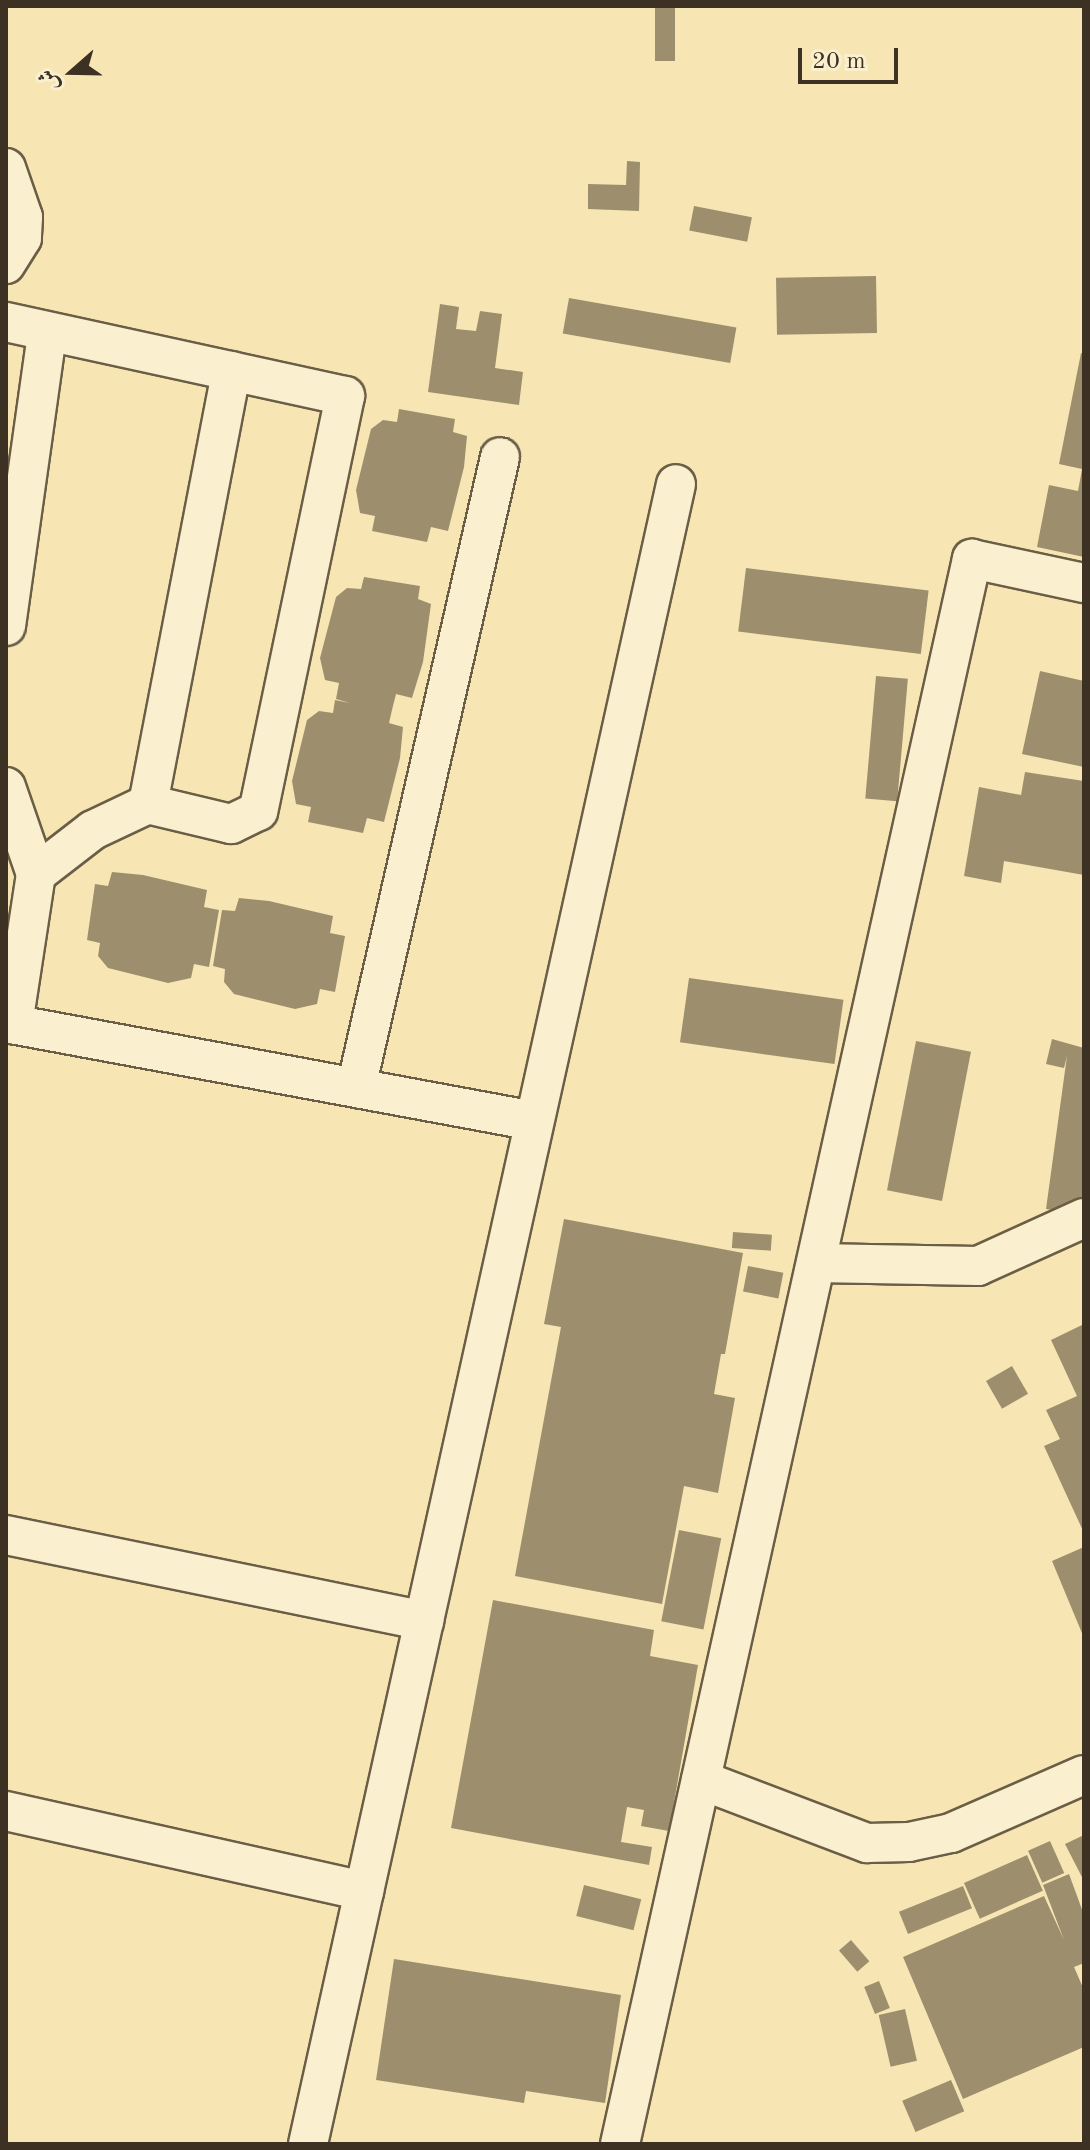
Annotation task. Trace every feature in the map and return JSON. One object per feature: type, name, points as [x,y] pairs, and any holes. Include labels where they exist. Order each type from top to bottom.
[{"type":"street","points":[[6,168],[23,217],[22,238],[6,264]]},
{"type":"street","points":[[6,322],[345,396],[258,811],[231,824],[148,804],[93,830],[36,874]]},
{"type":"street","points":[[6,626],[17,470],[47,333]]},
{"type":"street","points":[[148,804],[231,371]]},
{"type":"street","points":[[356,1088],[500,457]]},
{"type":"street","points":[[308,2144],[676,484]]},
{"type":"street","points":[[620,2144],[972,559],[1084,583]]},
{"type":"street","points":[[6,787],[36,874],[10,1023],[534,1121]]},
{"type":"street","points":[[816,1263],[978,1266],[1084,1218]]},
{"type":"street","points":[[6,1535],[424,1621]]},
{"type":"street","points":[[701,1780],[867,1843],[909,1842],[951,1833],[1084,1775]]},
{"type":"street","points":[[6,1811],[364,1891]]},
{"type":"building","points":[[655,6],[675,6],[675,61],[655,61]]},
{"type":"building","points":[[627,161],[640,162],[639,211],[588,209],[588,184],[626,185]]},
{"type":"building","points":[[694,206],[752,217],[747,242],[689,231]]},
{"type":"building","points":[[876,276],[877,333],[777,335],[776,278]]},
{"type":"building","points":[[569,298],[736,328],[730,363],[563,333]]},
{"type":"building","points":[[440,304],[459,307],[456,329],[476,331],[480,311],[502,314],[495,368],[523,372],[519,405],[428,392]]},
{"type":"building","points":[[1081,353],[1084,354],[1084,557],[1037,547],[1049,485],[1078,491],[1082,469],[1059,464]]},
{"type":"building","points":[[399,409],[455,419],[453,432],[467,436],[464,467],[448,531],[431,527],[427,542],[372,531],[375,516],[360,513],[356,490],[371,429],[383,420],[397,422]]},
{"type":"building","points":[[746,568],[929,590],[921,654],[738,632]]},
{"type":"building","points":[[364,577],[420,586],[418,599],[431,604],[423,662],[412,698],[396,694],[389,723],[403,727],[400,758],[384,822],[367,818],[363,833],[308,822],[311,807],[296,804],[292,781],[307,720],[319,711],[333,713],[335,700],[350,703],[336,699],[339,683],[325,680],[320,658],[336,597],[347,588],[361,589]]},
{"type":"building","points":[[1040,671],[1084,681],[1084,767],[1022,754]]},
{"type":"building","points":[[876,676],[908,679],[897,801],[865,799]]},
{"type":"building","points":[[1025,772],[1084,781],[1084,875],[1004,861],[1001,883],[964,876],[979,787],[1021,795]]},
{"type":"building","points":[[112,872],[143,875],[207,890],[204,907],[219,910],[209,967],[194,964],[191,978],[168,983],[108,968],[98,956],[100,943],[87,940],[95,884],[108,886]]},
{"type":"building","points":[[239,898],[269,901],[333,916],[330,933],[345,936],[335,992],[320,989],[317,1004],[295,1009],[234,994],[224,982],[225,969],[213,966],[222,910],[235,911]]},
{"type":"building","points":[[689,978],[843,1000],[834,1064],[680,1042]]},
{"type":"building","points":[[1052,1039],[1084,1048],[1084,1215],[1046,1209],[1067,1056],[1064,1068],[1046,1064]]},
{"type":"building","points":[[916,1041],[971,1052],[942,1201],[887,1190]]},
{"type":"building","points":[[564,1219],[743,1253],[725,1354],[721,1354],[714,1394],[735,1398],[718,1493],[684,1486],[662,1604],[515,1576],[561,1327],[544,1324]]},
{"type":"building","points":[[733,1232],[772,1235],[771,1251],[732,1248]]},
{"type":"building","points":[[748,1266],[783,1273],[778,1298],[743,1292]]},
{"type":"building","points":[[1084,1324],[1084,1533],[1044,1446],[1060,1439],[1046,1410],[1077,1396],[1051,1340]]},
{"type":"building","points":[[1012,1366],[1028,1394],[1002,1409],[986,1381]]},
{"type":"building","points":[[679,1530],[721,1538],[703,1629],[661,1621]]},
{"type":"building","points":[[1084,1547],[1084,1638],[1052,1561]]},
{"type":"building","points":[[493,1600],[654,1630],[650,1656],[698,1665],[669,1831],[641,1826],[644,1810],[627,1807],[621,1842],[652,1847],[649,1865],[451,1828]]},
{"type":"building","points":[[1084,1835],[1084,1881],[1065,1844]]},
{"type":"building","points":[[1050,1841],[1064,1873],[1042,1883],[1028,1851]]},
{"type":"building","points":[[1027,1855],[1043,1891],[980,1919],[964,1883]]},
{"type":"building","points":[[1069,1874],[1084,1915],[1084,1963],[1074,1967],[1084,1990],[1084,2047],[963,2099],[903,1957],[1044,1896],[1064,1940],[1043,1885]]},
{"type":"building","points":[[584,1885],[641,1899],[634,1930],[576,1916]]},
{"type":"building","points":[[963,1886],[972,1908],[908,1934],[899,1912]]},
{"type":"building","points":[[851,1940],[869,1961],[857,1972],[839,1950]]},
{"type":"building","points":[[394,1959],[621,1995],[605,2103],[526,2091],[524,2103],[376,2080]]},
{"type":"building","points":[[879,1981],[890,2008],[875,2014],[864,1987]]},
{"type":"building","points":[[905,2009],[917,2061],[891,2067],[879,2015]]},
{"type":"building","points":[[951,2080],[964,2111],[915,2132],[902,2101]]}]
